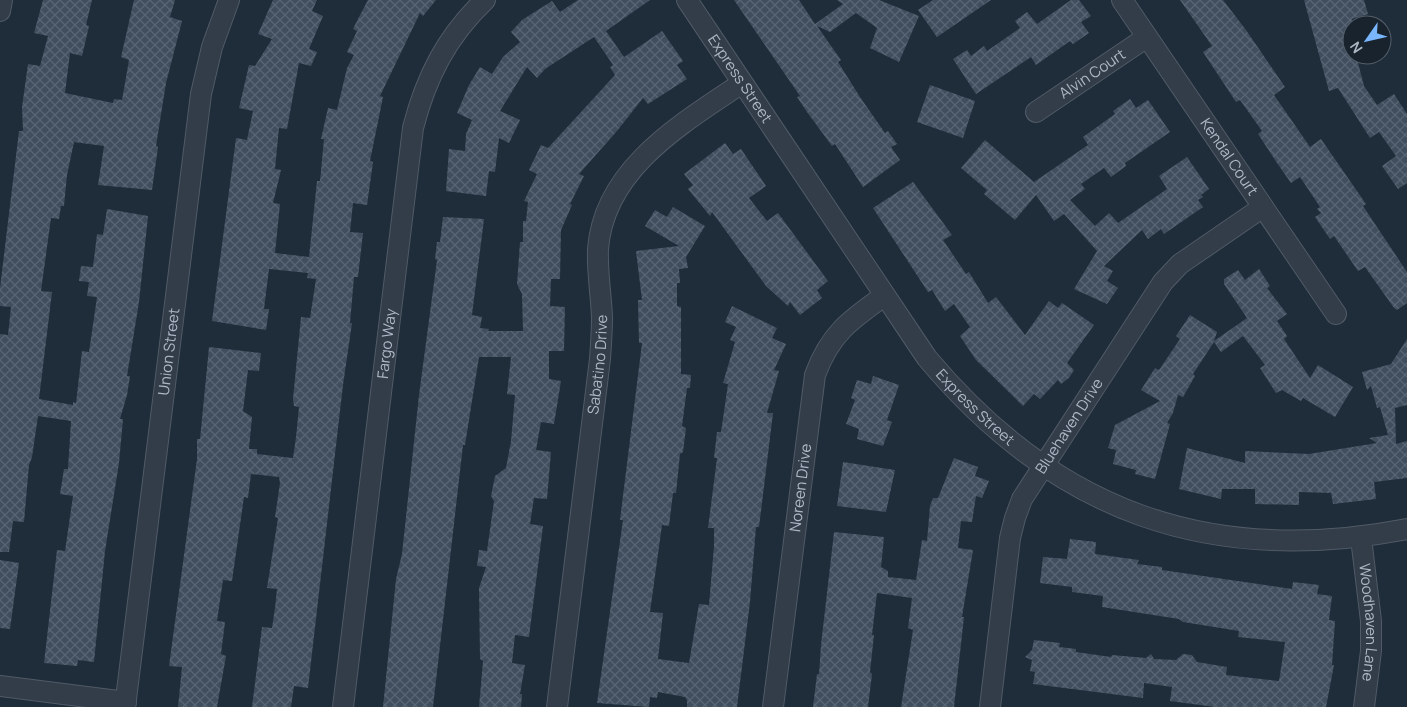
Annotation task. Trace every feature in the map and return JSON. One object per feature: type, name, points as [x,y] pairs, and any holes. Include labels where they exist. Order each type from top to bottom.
[{"type":"street","points":[[0,10],[2,0]]},
{"type":"street","name":"Union Street","points":[[125,704],[201,94],[212,47],[229,0]]},
{"type":"street","name":"Fargo Way","points":[[343,707],[413,128],[421,97],[433,68],[449,41],[468,16],[485,0]]},
{"type":"street","name":"Express Street","points":[[687,0],[926,358],[957,394],[990,427],[1042,466],[1083,490],[1126,510],[1174,526],[1220,536],[1268,541],[1315,542],[1361,538],[1407,529]]},
{"type":"street","name":"Kendal Court","points":[[1122,0],[1336,314]]},
{"type":"street","name":"Alvin Court","points":[[1036,112],[1147,37]]},
{"type":"street","name":"Sabatino Drive","points":[[557,707],[600,359],[602,317],[598,248],[602,226],[624,181],[645,154],[669,132],[742,83]]},
{"type":"street","name":"Bluehaven Drive","points":[[990,707],[1013,525],[1022,499],[1164,282],[1180,264],[1263,207]]},
{"type":"street","name":"Noreen Drive","points":[[773,707],[815,375],[822,355],[833,338],[848,321],[884,296]]},
{"type":"street","name":"Woodhaven Lane","points":[[1361,538],[1371,621],[1371,651],[1364,707]]},
{"type":"street","points":[[0,686],[125,704]]},
{"type":"building","points":[[43,0],[92,0],[86,25],[89,26],[82,56],[70,53],[65,93],[113,103],[114,99],[122,100],[129,60],[121,57],[134,0],[175,0],[170,17],[182,21],[166,83],[156,146],[158,147],[152,190],[98,185],[104,146],[74,142],[67,175],[64,206],[61,206],[59,219],[51,218],[41,291],[52,292],[39,399],[73,405],[73,402],[76,403],[82,351],[89,352],[97,297],[87,296],[89,282],[79,281],[81,266],[93,267],[97,234],[103,235],[107,209],[148,216],[139,302],[127,376],[130,376],[120,419],[123,419],[119,463],[105,551],[94,662],[78,660],[77,666],[44,663],[57,550],[65,551],[73,496],[60,494],[64,469],[68,469],[71,421],[38,416],[32,457],[29,465],[24,522],[13,521],[9,552],[0,552],[0,334],[8,335],[11,307],[0,306],[0,288],[19,131],[23,131],[22,107],[28,64],[40,66],[48,36],[34,33]]},
{"type":"building","points":[[273,0],[317,0],[312,11],[323,16],[309,49],[317,52],[311,66],[299,63],[287,129],[279,128],[275,169],[281,170],[273,203],[280,204],[275,253],[309,257],[317,181],[320,181],[324,139],[321,139],[328,108],[337,110],[347,68],[354,55],[347,52],[357,31],[353,29],[368,0],[436,0],[423,16],[420,13],[380,96],[383,97],[370,161],[373,162],[367,205],[353,203],[350,232],[363,233],[358,277],[354,277],[350,323],[352,323],[343,385],[308,688],[294,686],[291,707],[252,707],[262,627],[272,628],[275,608],[277,589],[267,588],[278,518],[275,517],[280,483],[279,477],[251,474],[248,498],[244,497],[232,581],[223,580],[217,621],[225,622],[221,654],[226,656],[217,707],[178,707],[182,667],[169,666],[197,459],[197,439],[200,439],[209,347],[261,353],[259,371],[248,370],[243,411],[252,417],[249,449],[257,449],[257,454],[293,458],[296,437],[299,407],[294,406],[293,399],[301,317],[310,318],[316,279],[307,278],[308,273],[269,269],[264,309],[269,309],[266,330],[212,321],[236,138],[247,140],[253,111],[239,108],[249,65],[255,66],[272,39],[258,34]]},
{"type":"building","points":[[578,0],[650,0],[606,31],[624,57],[662,31],[683,61],[677,65],[687,79],[648,104],[643,98],[579,174],[584,176],[570,204],[572,205],[561,230],[560,279],[551,279],[550,306],[565,307],[564,351],[549,351],[549,379],[561,381],[554,424],[541,422],[536,450],[551,452],[547,499],[534,498],[530,524],[543,526],[529,637],[515,635],[512,663],[525,665],[520,694],[522,694],[521,707],[479,707],[483,661],[480,659],[479,588],[486,567],[477,566],[479,550],[487,551],[494,501],[491,496],[495,476],[506,468],[511,441],[515,395],[507,394],[511,357],[479,357],[465,445],[463,445],[433,707],[383,707],[396,579],[402,554],[419,395],[437,260],[435,259],[437,242],[440,242],[443,217],[484,219],[472,315],[482,317],[480,328],[489,329],[488,331],[523,331],[522,294],[517,284],[520,242],[523,242],[523,221],[526,221],[528,202],[524,201],[537,174],[529,170],[541,145],[548,148],[615,75],[610,67],[613,65],[594,37],[545,69],[537,78],[527,67],[500,111],[520,120],[509,143],[499,138],[495,172],[489,171],[486,196],[446,191],[449,149],[465,151],[466,134],[472,120],[457,113],[469,85],[480,67],[492,74],[503,57],[520,42],[511,32],[522,20],[552,1],[560,12]]},
{"type":"building","points":[[734,0],[799,0],[815,24],[843,4],[837,0],[879,0],[919,16],[899,62],[870,48],[877,28],[856,13],[830,32],[817,26],[841,60],[838,62],[860,97],[885,133],[888,131],[897,144],[891,147],[900,160],[863,187],[835,144],[832,146],[807,112],[797,97],[800,96]]},
{"type":"building","points":[[933,0],[991,0],[937,37],[918,10]]},
{"type":"building","points":[[1071,0],[1079,0],[1091,16],[1081,22],[1089,33],[1073,44],[1070,41],[1036,65],[1031,57],[976,94],[953,59],[967,50],[971,56],[984,46],[987,51],[1020,28],[1015,21],[1027,12],[1037,24]]},
{"type":"building","points":[[1180,0],[1223,0],[1246,30],[1285,87],[1274,95],[1310,147],[1321,139],[1366,204],[1363,206],[1407,272],[1407,303],[1397,310],[1394,308],[1365,267],[1358,271],[1334,236],[1330,239],[1315,217],[1321,213],[1317,209],[1320,207],[1300,177],[1291,183],[1277,163],[1258,134],[1262,131],[1240,100],[1236,102],[1203,52],[1212,46]]},
{"type":"building","points":[[1304,0],[1364,0],[1368,14],[1342,15],[1342,65],[1359,65],[1364,86],[1377,105],[1394,94],[1407,114],[1407,183],[1398,189],[1382,166],[1396,156],[1379,132],[1370,138],[1338,88],[1329,91]]},
{"type":"building","points":[[930,85],[975,101],[963,138],[917,122]]},
{"type":"building","points":[[1130,99],[1136,108],[1148,100],[1170,132],[1125,163],[1126,166],[1111,177],[1104,168],[1081,184],[1085,189],[1070,200],[1095,226],[1109,213],[1118,223],[1167,189],[1159,176],[1187,157],[1209,189],[1198,200],[1203,207],[1164,234],[1161,229],[1148,239],[1142,230],[1104,266],[1113,271],[1107,281],[1118,288],[1107,304],[1074,289],[1097,251],[1064,214],[1054,221],[1036,195],[1015,220],[984,194],[987,190],[961,168],[985,140],[1034,182],[1088,145],[1083,137],[1115,114],[1113,111]]},
{"type":"building","points":[[725,143],[733,154],[741,149],[766,186],[749,198],[767,221],[778,213],[828,281],[817,290],[822,298],[800,315],[790,302],[788,306],[766,286],[712,212],[710,216],[688,189],[693,185],[684,174]]},
{"type":"building","points":[[913,182],[952,235],[943,240],[966,274],[969,272],[988,303],[996,297],[1025,335],[1049,301],[1058,308],[1062,303],[1094,325],[1067,363],[1074,370],[1069,378],[1061,384],[1058,380],[1040,399],[1034,394],[1023,406],[976,360],[960,336],[970,327],[954,304],[945,311],[932,290],[928,292],[873,208]]},
{"type":"building","points":[[673,207],[705,226],[686,257],[688,268],[679,269],[680,283],[677,283],[677,306],[681,307],[681,374],[691,375],[690,388],[687,388],[682,426],[686,428],[683,452],[680,454],[676,493],[673,493],[669,526],[662,525],[650,612],[663,613],[658,659],[689,663],[699,604],[709,605],[714,528],[708,528],[717,458],[714,458],[717,432],[721,432],[728,384],[723,383],[735,342],[730,340],[736,327],[725,322],[732,306],[777,328],[772,338],[786,344],[774,370],[779,371],[767,413],[773,413],[759,527],[756,527],[750,602],[737,707],[687,707],[685,697],[658,692],[657,698],[650,697],[649,707],[597,703],[623,520],[620,520],[642,343],[639,343],[638,300],[642,300],[636,251],[679,246],[645,226],[655,210],[667,217]]},
{"type":"building","points":[[1259,269],[1270,286],[1267,288],[1287,314],[1277,321],[1287,336],[1284,339],[1310,378],[1318,365],[1353,387],[1335,417],[1303,398],[1301,401],[1282,390],[1276,393],[1260,368],[1265,365],[1243,336],[1221,352],[1214,342],[1193,374],[1195,376],[1183,397],[1178,395],[1173,413],[1167,423],[1170,424],[1155,479],[1135,474],[1136,470],[1113,464],[1116,450],[1108,448],[1115,425],[1160,401],[1141,390],[1155,368],[1159,370],[1180,339],[1176,336],[1190,315],[1217,332],[1214,341],[1247,318],[1224,284],[1224,279],[1238,270],[1245,280]]},
{"type":"building","points":[[1407,339],[1407,405],[1395,408],[1396,444],[1407,441],[1407,478],[1374,482],[1376,499],[1333,504],[1331,493],[1299,492],[1299,505],[1255,504],[1255,489],[1222,489],[1221,499],[1179,489],[1187,448],[1245,463],[1245,451],[1309,454],[1377,443],[1369,438],[1388,435],[1380,407],[1377,408],[1371,386],[1367,390],[1362,372],[1391,364]]},
{"type":"building","points":[[873,376],[899,385],[887,420],[892,422],[883,446],[857,439],[859,429],[846,424],[855,400],[851,398],[857,380],[871,384]]},
{"type":"building","points":[[954,458],[978,467],[975,476],[989,481],[982,498],[976,496],[972,522],[961,521],[958,548],[973,550],[962,617],[964,617],[954,707],[901,707],[913,630],[908,628],[912,598],[877,593],[872,635],[874,635],[870,672],[872,674],[868,707],[813,707],[817,674],[819,674],[834,532],[884,537],[881,567],[888,571],[888,577],[916,580],[922,540],[927,541],[930,506],[933,498],[938,498]]},
{"type":"building","points":[[843,462],[895,470],[886,512],[837,506]]},
{"type":"building","points":[[1070,539],[1096,542],[1095,554],[1139,560],[1137,564],[1162,567],[1162,570],[1292,589],[1293,582],[1319,585],[1317,594],[1332,596],[1329,620],[1335,621],[1332,665],[1334,665],[1326,707],[1215,707],[1170,701],[1172,687],[1144,683],[1143,698],[1033,684],[1035,672],[1030,671],[1032,660],[1025,657],[1032,650],[1034,640],[1060,643],[1059,647],[1076,649],[1076,652],[1111,657],[1112,655],[1146,658],[1151,654],[1154,659],[1176,660],[1183,654],[1192,655],[1197,662],[1227,667],[1226,675],[1279,681],[1285,642],[1238,637],[1239,631],[1102,607],[1103,596],[1072,592],[1072,587],[1040,583],[1043,557],[1067,559]]},
{"type":"building","points":[[0,560],[19,563],[10,629],[0,628]]}]
